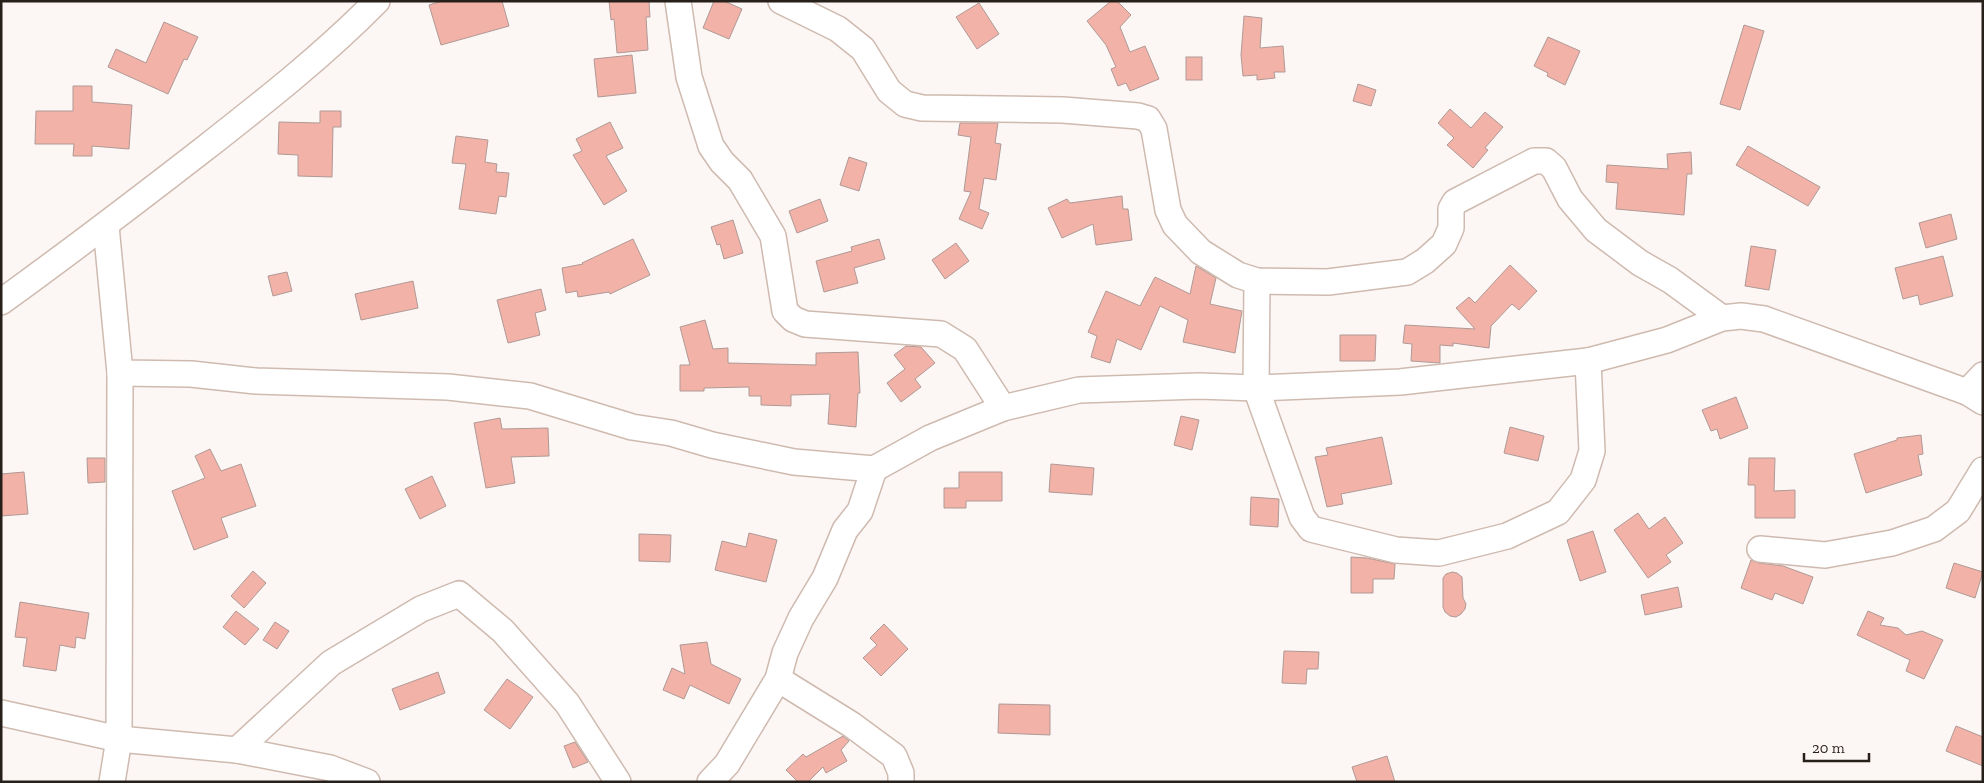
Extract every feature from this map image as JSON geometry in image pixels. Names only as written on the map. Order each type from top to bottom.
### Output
[{"type":"street","points":[[1,302],[106,226],[261,105],[350,29],[377,1]]},
{"type":"street","points":[[678,1],[689,77],[710,146],[722,162],[740,180],[773,236],[785,311],[794,319],[804,324],[942,334],[965,349],[1003,408]]},
{"type":"street","points":[[781,1],[838,29],[863,49],[889,91],[905,104],[922,108],[1063,110],[1138,116],[1148,119],[1154,129],[1168,210],[1175,225],[1201,252],[1238,275],[1257,281],[1328,282],[1407,272],[1425,261],[1444,244],[1451,228],[1451,209],[1455,202],[1534,161],[1546,161],[1554,168],[1570,199],[1596,230],[1722,318]]},
{"type":"street","points":[[106,226],[120,373],[120,739],[112,782]]},
{"type":"street","points":[[1257,281],[1256,388],[1302,518],[1311,529],[1396,550],[1439,553],[1508,536],[1558,512],[1583,480],[1592,452],[1588,361]]},
{"type":"street","points":[[120,373],[191,374],[256,381],[448,387],[530,396],[632,426],[672,433],[712,445],[794,462],[874,469],[930,438],[1003,408],[1079,390],[1199,386],[1256,388],[1400,382],[1588,361],[1667,340],[1722,318],[1741,316],[1764,319],[1978,389]]},
{"type":"street","points":[[710,782],[727,764],[778,679],[785,653],[801,618],[825,578],[845,530],[860,511],[874,469]]},
{"type":"street","points":[[1760,549],[1825,554],[1892,544],[1934,529],[1958,511],[1983,470]]},
{"type":"street","points":[[237,750],[331,663],[421,610],[459,594],[503,631],[567,703],[618,782]]},
{"type":"street","points":[[778,679],[852,725],[894,756],[901,773],[901,782]]},
{"type":"street","points":[[1,713],[120,739],[237,750],[330,768],[367,782]]},
{"type":"building","points":[[442,1],[502,1],[509,26],[441,45],[429,5]]},
{"type":"building","points":[[609,1],[649,1],[650,17],[646,17],[648,50],[617,53],[614,19],[611,20]]},
{"type":"building","points":[[714,1],[724,1],[742,9],[729,39],[703,28]]},
{"type":"building","points":[[1111,1],[1117,1],[1131,15],[1120,27],[1130,52],[1145,46],[1159,79],[1130,91],[1126,83],[1118,86],[1111,69],[1116,67],[1106,45],[1087,21]]},
{"type":"building","points":[[979,3],[999,34],[977,49],[956,17]]},
{"type":"building","points":[[1244,16],[1262,18],[1260,48],[1283,46],[1285,72],[1274,72],[1275,78],[1257,80],[1257,75],[1243,76],[1241,55]]},
{"type":"building","points":[[164,22],[198,37],[187,60],[184,59],[168,94],[108,67],[116,49],[146,63]]},
{"type":"building","points":[[1744,25],[1764,31],[1740,110],[1720,104]]},
{"type":"building","points":[[1548,37],[1580,51],[1565,85],[1547,76],[1548,73],[1534,66]]},
{"type":"building","points":[[632,55],[636,93],[598,97],[594,59]]},
{"type":"building","points":[[1186,57],[1202,57],[1202,80],[1186,80]]},
{"type":"building","points":[[1358,84],[1376,90],[1371,106],[1353,101]]},
{"type":"building","points":[[73,86],[92,86],[92,102],[132,105],[129,149],[92,146],[92,156],[73,156],[74,144],[35,144],[36,111],[73,111]]},
{"type":"building","points":[[1450,109],[1471,128],[1485,112],[1503,127],[1485,148],[1488,150],[1473,168],[1447,145],[1454,138],[1438,123]]},
{"type":"building","points":[[320,111],[341,111],[341,127],[333,127],[332,177],[298,176],[298,155],[278,154],[279,122],[320,123]]},
{"type":"building","points":[[610,122],[623,148],[606,156],[627,191],[604,205],[573,155],[582,151],[576,139]]},
{"type":"building","points":[[960,123],[998,123],[995,143],[1001,144],[996,180],[984,178],[979,209],[989,213],[982,229],[959,219],[971,192],[964,191],[971,137],[958,135]]},
{"type":"building","points":[[456,136],[488,140],[485,162],[497,164],[496,172],[509,173],[506,197],[499,196],[496,214],[459,209],[466,164],[452,163]]},
{"type":"building","points":[[1748,146],[1820,187],[1808,206],[1736,165]]},
{"type":"building","points":[[1691,152],[1692,174],[1687,174],[1684,215],[1616,209],[1618,183],[1606,182],[1607,165],[1668,169],[1667,154]]},
{"type":"building","points":[[849,157],[867,163],[859,191],[840,185]]},
{"type":"building","points":[[1122,196],[1123,209],[1128,209],[1132,240],[1096,245],[1093,224],[1062,238],[1048,208],[1067,199],[1070,203]]},
{"type":"building","points":[[820,199],[828,221],[797,233],[789,211]]},
{"type":"building","points":[[1951,214],[1957,239],[1926,248],[1919,223]]},
{"type":"building","points":[[733,220],[743,253],[724,259],[720,244],[717,245],[711,227]]},
{"type":"building","points":[[633,239],[650,275],[610,294],[609,292],[578,297],[577,291],[566,293],[562,268],[583,264]]},
{"type":"building","points":[[879,239],[885,259],[854,268],[858,283],[824,292],[816,261],[852,251],[851,247]]},
{"type":"building","points":[[956,243],[969,261],[945,279],[932,260]]},
{"type":"building","points":[[1751,246],[1776,250],[1769,290],[1745,286]]},
{"type":"building","points":[[1943,256],[1953,296],[1920,305],[1918,295],[1903,299],[1895,268]]},
{"type":"building","points":[[1510,265],[1537,291],[1519,310],[1512,304],[1491,326],[1489,348],[1453,343],[1453,346],[1440,345],[1440,363],[1411,361],[1412,344],[1403,343],[1405,325],[1475,329],[1456,308],[1469,297],[1475,303]]},
{"type":"building","points":[[1196,266],[1216,278],[1210,304],[1242,311],[1235,353],[1183,342],[1188,320],[1160,306],[1141,350],[1117,339],[1110,363],[1091,357],[1097,336],[1088,332],[1106,291],[1140,306],[1155,277],[1190,294]]},
{"type":"building","points":[[287,272],[292,291],[273,296],[268,276]]},
{"type":"building","points":[[413,281],[418,308],[361,320],[355,294]]},
{"type":"building","points":[[541,289],[546,310],[535,313],[540,335],[508,343],[497,300]]},
{"type":"building","points":[[705,320],[713,349],[728,348],[728,363],[816,365],[816,353],[858,352],[860,393],[858,393],[856,427],[828,424],[830,394],[791,395],[791,406],[761,405],[761,396],[749,396],[749,387],[704,388],[704,391],[680,391],[680,365],[690,365],[680,327]]},
{"type":"building","points":[[1340,335],[1376,335],[1375,361],[1340,361]]},
{"type":"building","points":[[906,346],[921,347],[935,363],[915,379],[921,387],[901,402],[887,383],[905,369],[894,355]]},
{"type":"building","points":[[1736,397],[1748,428],[1720,439],[1717,429],[1711,431],[1702,410]]},
{"type":"building","points":[[1181,416],[1199,420],[1192,450],[1174,445]]},
{"type":"building","points":[[500,418],[502,429],[548,428],[549,456],[511,457],[515,483],[486,488],[474,423]]},
{"type":"building","points":[[1510,427],[1544,436],[1538,461],[1504,453]]},
{"type":"building","points":[[1921,435],[1923,454],[1918,455],[1922,475],[1866,493],[1854,454],[1897,440],[1897,438]]},
{"type":"building","points":[[1382,437],[1392,484],[1341,494],[1343,504],[1327,507],[1315,457],[1328,455],[1326,448]]},
{"type":"building","points":[[210,449],[221,471],[241,464],[256,506],[221,518],[228,537],[194,550],[172,491],[205,478],[195,456]]},
{"type":"building","points":[[87,458],[105,458],[105,482],[88,483]]},
{"type":"building","points":[[1749,458],[1775,458],[1774,491],[1795,490],[1795,518],[1755,518],[1755,485],[1748,485]]},
{"type":"building","points":[[1051,464],[1094,468],[1092,495],[1049,492]]},
{"type":"building","points":[[24,472],[28,514],[1,516],[1,474]]},
{"type":"building","points":[[959,472],[1002,472],[1002,501],[966,501],[966,508],[944,508],[944,488],[959,488]]},
{"type":"building","points":[[432,476],[446,506],[420,519],[405,489]]},
{"type":"building","points":[[1251,497],[1279,499],[1278,527],[1250,525]]},
{"type":"building","points":[[1638,513],[1649,529],[1665,517],[1683,543],[1666,555],[1671,562],[1648,578],[1614,530]]},
{"type":"building","points":[[1593,531],[1606,572],[1580,581],[1567,540]]},
{"type":"building","points":[[749,533],[777,540],[766,582],[715,570],[722,541],[746,547]]},
{"type":"building","points":[[639,534],[671,535],[670,562],[639,561]]},
{"type":"building","points":[[1351,557],[1367,558],[1395,564],[1394,579],[1373,579],[1373,593],[1351,593]]},
{"type":"building","points":[[1751,560],[1783,566],[1813,577],[1803,604],[1775,593],[1772,600],[1741,588]]},
{"type":"building","points":[[1954,563],[1983,572],[1975,598],[1946,588]]},
{"type":"building","points":[[253,571],[266,583],[244,608],[231,596]]},
{"type":"building","points":[[1452,572],[1462,577],[1463,598],[1466,604],[1465,609],[1456,617],[1450,616],[1443,607],[1443,578],[1446,574]]},
{"type":"building","points":[[1678,587],[1682,607],[1645,615],[1641,595]]},
{"type":"building","points":[[20,602],[89,613],[85,639],[76,637],[75,648],[60,645],[56,671],[23,666],[27,638],[15,637]]},
{"type":"building","points":[[236,611],[259,629],[245,645],[223,627]]},
{"type":"building","points":[[1868,611],[1884,618],[1880,625],[1898,628],[1906,635],[1922,631],[1943,640],[1924,679],[1906,671],[1910,660],[1857,635]]},
{"type":"building","points":[[275,622],[289,631],[277,649],[263,640]]},
{"type":"building","points":[[884,624],[908,649],[881,676],[863,658],[877,645],[870,638]]},
{"type":"building","points":[[707,642],[711,664],[741,679],[729,704],[690,685],[684,699],[663,690],[672,668],[685,674],[680,645]]},
{"type":"building","points":[[1284,651],[1319,652],[1318,669],[1307,669],[1306,684],[1282,683]]},
{"type":"building","points":[[438,672],[445,693],[400,710],[392,689]]},
{"type":"building","points":[[507,679],[533,697],[510,729],[484,710]]},
{"type":"building","points":[[999,704],[1050,705],[1050,735],[998,733]]},
{"type":"building","points":[[1956,726],[1983,737],[1983,766],[1946,751]]},
{"type":"building","points":[[843,736],[849,741],[841,750],[847,761],[826,773],[823,767],[808,782],[798,782],[786,770],[803,754],[806,757]]},
{"type":"building","points":[[575,742],[588,762],[573,768],[564,746]]},
{"type":"building","points":[[1387,756],[1395,782],[1357,782],[1352,767]]}]
